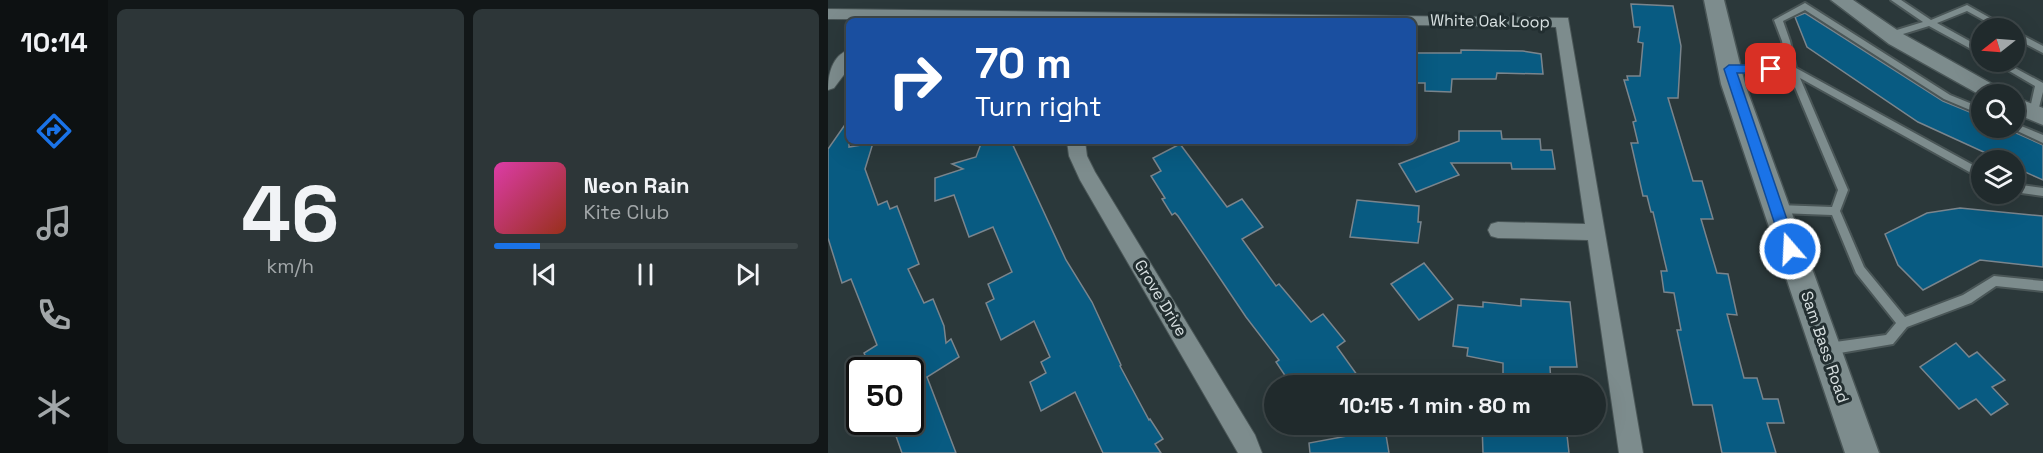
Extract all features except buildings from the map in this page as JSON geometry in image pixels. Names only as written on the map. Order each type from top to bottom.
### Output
[{"type":"main road","name":"Sam Bass Road","points":[[1714,0],[1729,69],[1862,453]]},
{"type":"street","points":[[1840,0],[1890,35],[1976,84]]},
{"type":"street","name":"White Oak Loop","points":[[828,14],[878,18]]},
{"type":"street","name":"White Oak Loop","points":[[1416,21],[1563,22],[1594,232],[1631,453]]},
{"type":"street","points":[[828,84],[846,60]]},
{"type":"street","name":"Grove Drive","points":[[1076,144],[1078,156],[1087,175],[1243,437],[1250,453]]},
{"type":"street","points":[[1498,230],[1594,232]]},
{"type":"lane","points":[[1894,0],[1971,46]]},
{"type":"lane","points":[[1903,323],[1860,270],[1835,212],[1843,190],[1792,70],[1786,41],[1778,20],[1805,6],[1947,97],[1971,107]]},
{"type":"lane","points":[[1890,35],[1930,23],[1967,8],[1986,18]]},
{"type":"lane","points":[[2025,40],[2043,50]]},
{"type":"lane","points":[[1729,69],[1792,70],[1971,169]]},
{"type":"lane","points":[[2017,72],[2042,85],[2038,115]]},
{"type":"lane","points":[[2025,131],[2043,139]]},
{"type":"lane","points":[[2025,190],[2043,192]]},
{"type":"lane","points":[[1776,209],[1835,212]]},
{"type":"lane","points":[[1825,350],[1889,340],[1903,323],[1967,299],[1994,281],[2043,286]]},
{"type":"route","points":[[1771,69],[1729,69],[1790,249]]}]
